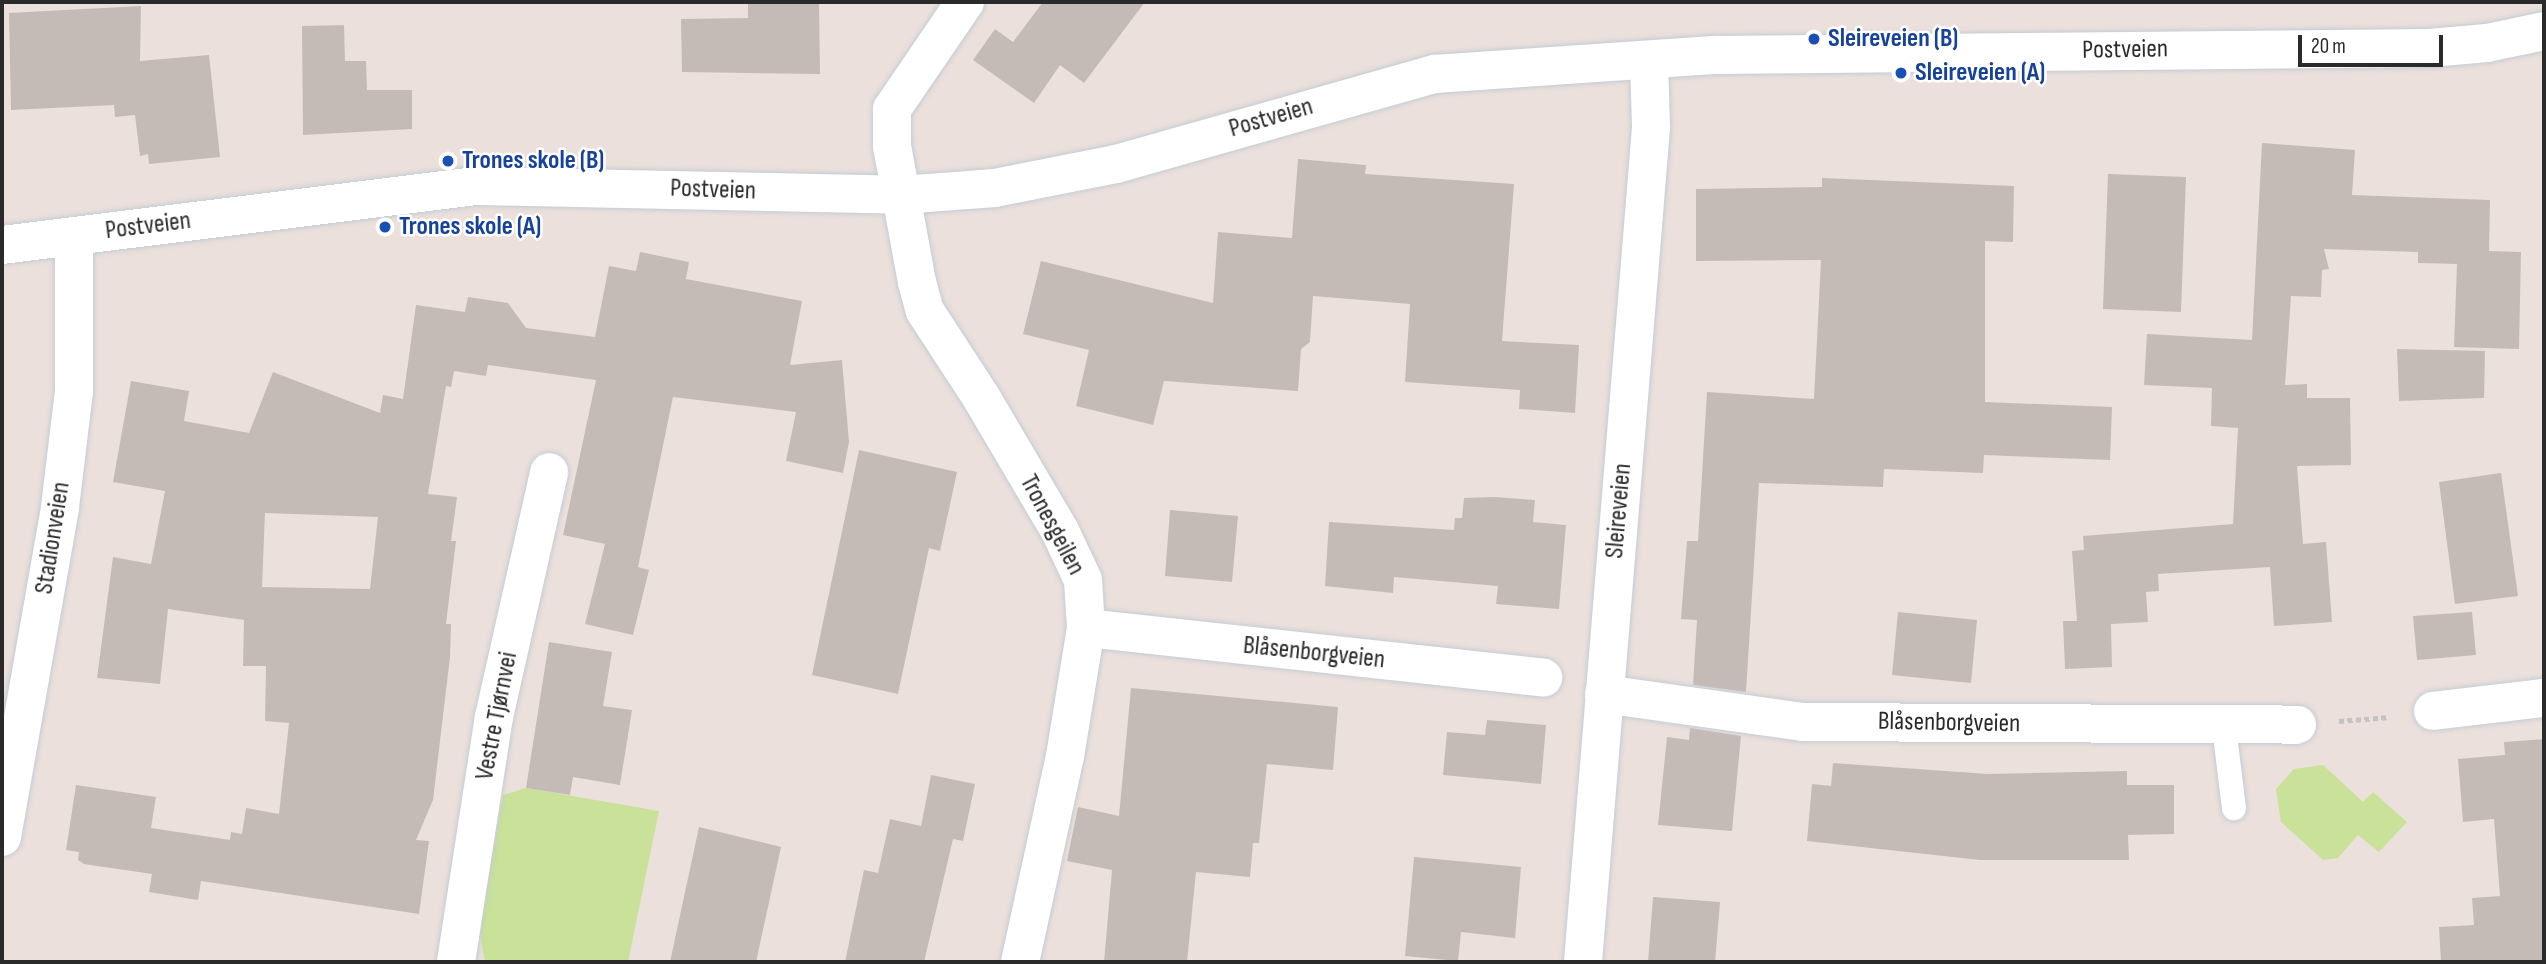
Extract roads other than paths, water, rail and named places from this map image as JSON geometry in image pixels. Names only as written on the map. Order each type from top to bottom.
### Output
[{"type":"street","name":"Tronesgeilen","points":[[965,2],[892,109],[892,145],[901,195],[925,311],[1060,531],[1083,580],[1086,628],[1065,756],[1020,962]]},
{"type":"street","name":"Postveien","points":[[2,245],[479,186],[901,195],[1052,179],[1435,74],[1716,55],[2430,48],[2487,43],[2544,31]]},
{"type":"street","name":"Sleireveien","points":[[1583,962],[1651,127],[1649,60]]},
{"type":"street","name":"Stadionveien","points":[[2,837],[66,456],[74,392],[74,236]]},
{"type":"street","name":"Vestre Tjørnvei","points":[[456,962],[494,717],[549,472]]},
{"type":"street","name":"Blåsenborgveien","points":[[1086,628],[1543,678]]},
{"type":"street","name":"Blåsenborgveien","points":[[1604,695],[1802,722],[2224,727],[2297,725]]},
{"type":"street","points":[[2433,711],[2544,698]]},
{"type":"lane","points":[[2224,727],[2234,808]]},
{"type":"place","name":"Sleireveien (B)","points":[[1814,39]]},
{"type":"place","name":"Sleireveien (A)","points":[[1901,73]]},
{"type":"place","name":"Trones skole (B)","points":[[448,161]]},
{"type":"place","name":"Trones skole (A)","points":[[385,227]]}]
